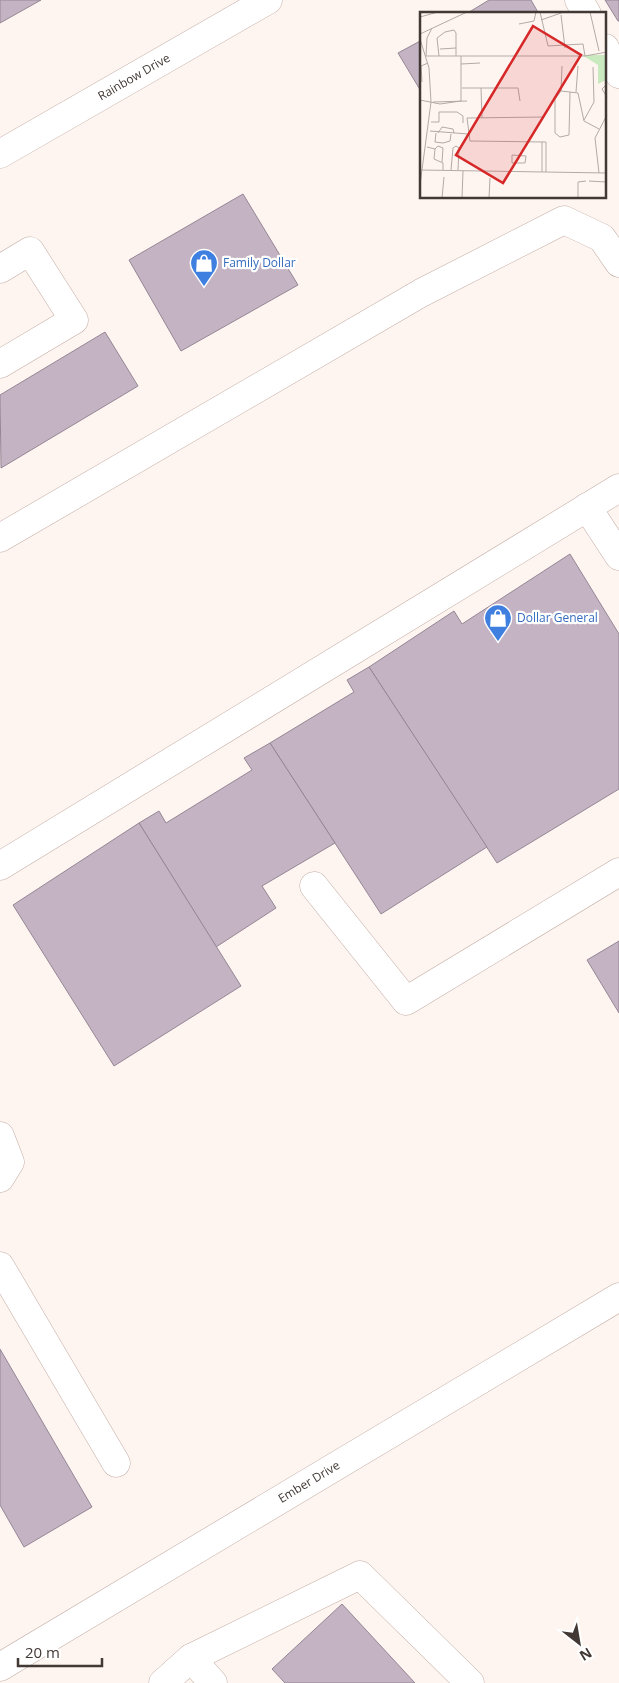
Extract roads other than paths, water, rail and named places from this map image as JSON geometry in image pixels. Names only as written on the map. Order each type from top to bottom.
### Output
[{"type":"street","name":"Rainbow Drive","points":[[0,154],[268,0]]},
{"type":"street","points":[[579,0],[586,12]]},
{"type":"street","points":[[606,50],[619,74]]},
{"type":"street","points":[[0,538],[421,292],[564,220],[602,238],[619,263]]},
{"type":"street","points":[[0,269],[30,251],[74,320],[0,364]]},
{"type":"street","points":[[0,866],[619,488]]},
{"type":"street","points":[[588,507],[619,556]]},
{"type":"street","points":[[314,886],[406,1001],[619,872]]},
{"type":"street","points":[[0,1136],[10,1162],[0,1178]]},
{"type":"street","points":[[0,1266],[116,1464]]},
{"type":"street","name":"Ember Drive","points":[[0,1667],[619,1297]]},
{"type":"street","points":[[163,1683],[191,1658],[360,1575],[470,1683]]},
{"type":"street","points":[[191,1658],[213,1683]]},
{"type":"place","name":"Family Dollar","points":[[204,287]]},
{"type":"place","name":"Dollar General","points":[[498,642]]}]
